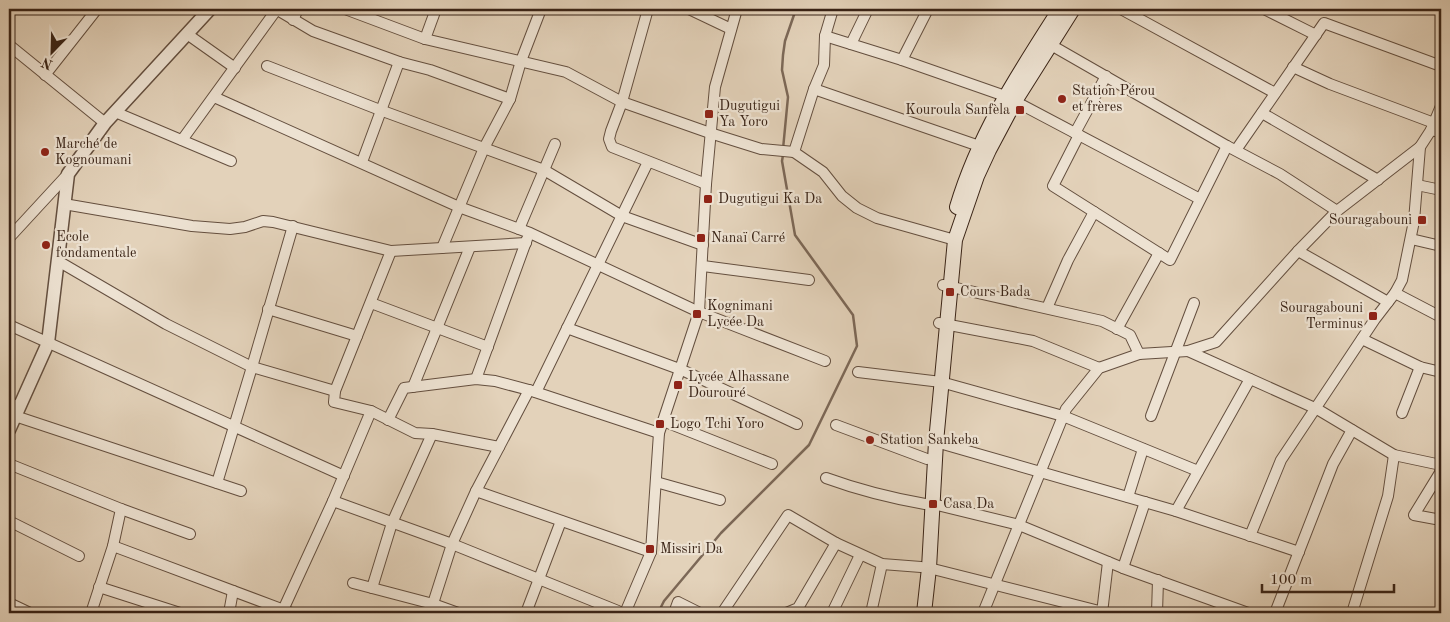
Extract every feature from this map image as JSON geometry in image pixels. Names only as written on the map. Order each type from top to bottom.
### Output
[{"type":"main road","points":[[924,613],[925,568],[929,504],[936,442],[938,382],[952,240],[977,176],[984,148],[1060,9]]},
{"type":"main road","points":[[1010,98],[1051,44],[1073,9]]},
{"type":"main road","points":[[929,504],[927,459],[938,382]]},
{"type":"main road","points":[[916,613],[925,568]]},
{"type":"street","points":[[45,75],[97,9]]},
{"type":"street","points":[[9,238],[68,174],[105,123],[210,9]]},
{"type":"street","points":[[182,140],[277,9],[313,31],[510,99]]},
{"type":"street","points":[[293,20],[298,9]]},
{"type":"street","points":[[345,9],[425,39],[566,72],[622,102],[710,133],[761,149],[794,152],[823,172],[842,196],[857,208],[877,218],[952,240]]},
{"type":"street","points":[[425,39],[436,9]]},
{"type":"street","points":[[442,248],[484,148],[510,99],[521,61],[541,9]]},
{"type":"street","points":[[648,9],[622,102],[611,130],[610,144],[612,147],[706,184]]},
{"type":"street","points":[[689,9],[731,29]]},
{"type":"street","points":[[626,613],[651,552],[659,433],[682,370],[700,312],[706,184],[714,87],[736,9]]},
{"type":"street","points":[[794,152],[814,89],[824,65],[825,36],[833,9]]},
{"type":"street","points":[[851,44],[868,9]]},
{"type":"street","points":[[902,60],[928,9]]},
{"type":"street","points":[[1120,9],[1275,93]]},
{"type":"street","points":[[1264,9],[1316,35]]},
{"type":"street","points":[[1106,76],[1053,186],[1170,260],[1200,199],[1231,148],[1262,113],[1324,23],[1441,66]]},
{"type":"street","points":[[186,34],[234,68]]},
{"type":"street","points":[[825,36],[902,60],[1010,98],[1200,199]]},
{"type":"street","points":[[1051,44],[1231,148],[1280,174],[1336,211]]},
{"type":"street","points":[[9,45],[105,123]]},
{"type":"street","points":[[362,162],[399,62]]},
{"type":"street","points":[[267,66],[544,170],[622,216],[703,245]]},
{"type":"street","points":[[1293,68],[1436,128]]},
{"type":"street","points":[[814,89],[984,148]]},
{"type":"street","points":[[214,97],[459,207],[530,232],[700,312],[824,361]]},
{"type":"street","points":[[983,613],[1066,408],[1099,368],[1139,354],[1188,351],[1216,342],[1336,211],[1420,146],[1436,128],[1441,106]]},
{"type":"street","points":[[115,112],[231,162]]},
{"type":"street","points":[[1262,113],[1378,180]]},
{"type":"street","points":[[519,229],[555,144]]},
{"type":"street","points":[[1250,536],[1281,460],[1374,318],[1395,293],[1402,280],[1411,238],[1420,146]]},
{"type":"street","points":[[431,609],[452,544],[476,491],[567,328],[648,162]]},
{"type":"street","points":[[9,430],[14,409],[48,343],[68,174]]},
{"type":"street","points":[[1417,185],[1441,190]]},
{"type":"street","points":[[64,204],[192,226],[230,229],[263,221],[293,226],[391,251],[526,243]]},
{"type":"street","points":[[1047,308],[1068,260],[1094,212]]},
{"type":"street","points":[[216,483],[293,226]]},
{"type":"street","points":[[476,380],[530,232]]},
{"type":"street","points":[[1411,238],[1441,246]]},
{"type":"street","points":[[413,387],[470,246]]},
{"type":"street","points":[[391,251],[335,391],[334,402],[370,411],[416,433],[432,434],[499,447]]},
{"type":"street","points":[[1298,251],[1388,302]]},
{"type":"street","points":[[1117,329],[1160,253]]},
{"type":"street","points":[[58,261],[166,324],[252,367],[335,391]]},
{"type":"street","points":[[703,266],[810,280]]},
{"type":"street","points":[[946,286],[1102,321],[1130,335],[1139,354]]},
{"type":"street","points":[[1395,293],[1441,317]]},
{"type":"street","points":[[370,302],[488,347]]},
{"type":"street","points":[[1151,416],[1194,303]]},
{"type":"street","points":[[268,309],[357,336]]},
{"type":"street","points":[[943,323],[1033,341],[1099,368]]},
{"type":"street","points":[[9,325],[344,476]]},
{"type":"street","points":[[567,328],[682,370],[797,424]]},
{"type":"street","points":[[1362,339],[1420,367],[1441,372]]},
{"type":"street","points":[[1188,351],[1316,409],[1394,454],[1441,465]]},
{"type":"street","points":[[1402,413],[1420,367]]},
{"type":"street","points":[[858,372],[938,382],[1063,416],[1198,471]]},
{"type":"street","points":[[1176,511],[1250,379]]},
{"type":"street","points":[[388,420],[404,388],[476,380],[495,381],[532,391],[659,433]]},
{"type":"street","points":[[14,409],[241,491]]},
{"type":"street","points":[[112,546],[288,612],[370,411]]},
{"type":"street","points":[[663,421],[772,464]]},
{"type":"street","points":[[836,425],[927,459]]},
{"type":"street","points":[[1275,613],[1333,464],[1352,430]]},
{"type":"street","points":[[372,588],[392,523],[432,434]]},
{"type":"street","points":[[936,442],[1176,511],[1299,552]]},
{"type":"street","points":[[1128,497],[1144,449]]},
{"type":"street","points":[[1352,613],[1388,496],[1394,454]]},
{"type":"street","points":[[9,464],[121,509],[190,534]]},
{"type":"street","points":[[1441,471],[1438,483],[1414,514],[1441,520]]},
{"type":"street","points":[[826,478],[896,499],[929,504],[1019,525],[1123,568],[1248,613]]},
{"type":"street","points":[[656,482],[720,500]]},
{"type":"street","points":[[476,491],[651,552]]},
{"type":"street","points":[[333,502],[452,544],[619,613]]},
{"type":"street","points":[[1123,568],[1145,502]]},
{"type":"street","points":[[90,613],[100,587],[121,509]]},
{"type":"street","points":[[722,613],[788,515],[836,543],[882,564],[925,568],[1103,612],[1108,562]]},
{"type":"street","points":[[9,521],[79,556]]},
{"type":"street","points":[[526,613],[561,521]]},
{"type":"street","points":[[786,613],[798,608],[836,543]]},
{"type":"street","points":[[832,613],[860,555]]},
{"type":"street","points":[[871,613],[882,564]]},
{"type":"street","points":[[1157,613],[1158,580]]},
{"type":"street","points":[[353,582],[431,609],[458,613]]},
{"type":"street","points":[[100,587],[180,613]]},
{"type":"street","points":[[229,613],[233,591]]},
{"type":"street","points":[[674,613],[678,602],[700,613]]},
{"type":"street","points":[[9,603],[30,613]]},
{"type":"waterway","points":[[783,149],[788,97],[782,70],[783,55],[785,41],[796,9]]},
{"type":"waterway","points":[[658,613],[664,601],[721,533],[809,445],[857,346],[853,315],[795,235],[782,161],[783,155]]},
{"type":"place","name":"Station Pérou et frères","points":[[1062,99]]},
{"type":"place","name":"Kouroula Sanfèla","points":[[1020,110]]},
{"type":"place","name":"Dugutigui Ya Yoro","points":[[709,114]]},
{"type":"place","name":"Marché de Kognoumani","points":[[45,152]]},
{"type":"place","name":"Dugutigui Ka Da","points":[[708,199]]},
{"type":"place","name":"Souragabouni","points":[[1422,220]]},
{"type":"place","name":"Nanaï Carré","points":[[701,238]]},
{"type":"place","name":"Ecole fondamentale","points":[[46,245]]},
{"type":"place","name":"Cours Bada","points":[[950,292]]},
{"type":"place","name":"Kognimani Lycée Da","points":[[697,314]]},
{"type":"place","name":"Souragabouni Terminus","points":[[1373,316]]},
{"type":"place","name":"Lycée Alhassane Dourouré","points":[[678,385]]},
{"type":"place","name":"Logo Tchi Yoro","points":[[660,424]]},
{"type":"place","name":"Station Sankeba","points":[[870,440]]},
{"type":"place","name":"Casa Da","points":[[933,504]]},
{"type":"place","name":"Missiri Da","points":[[650,549]]}]
